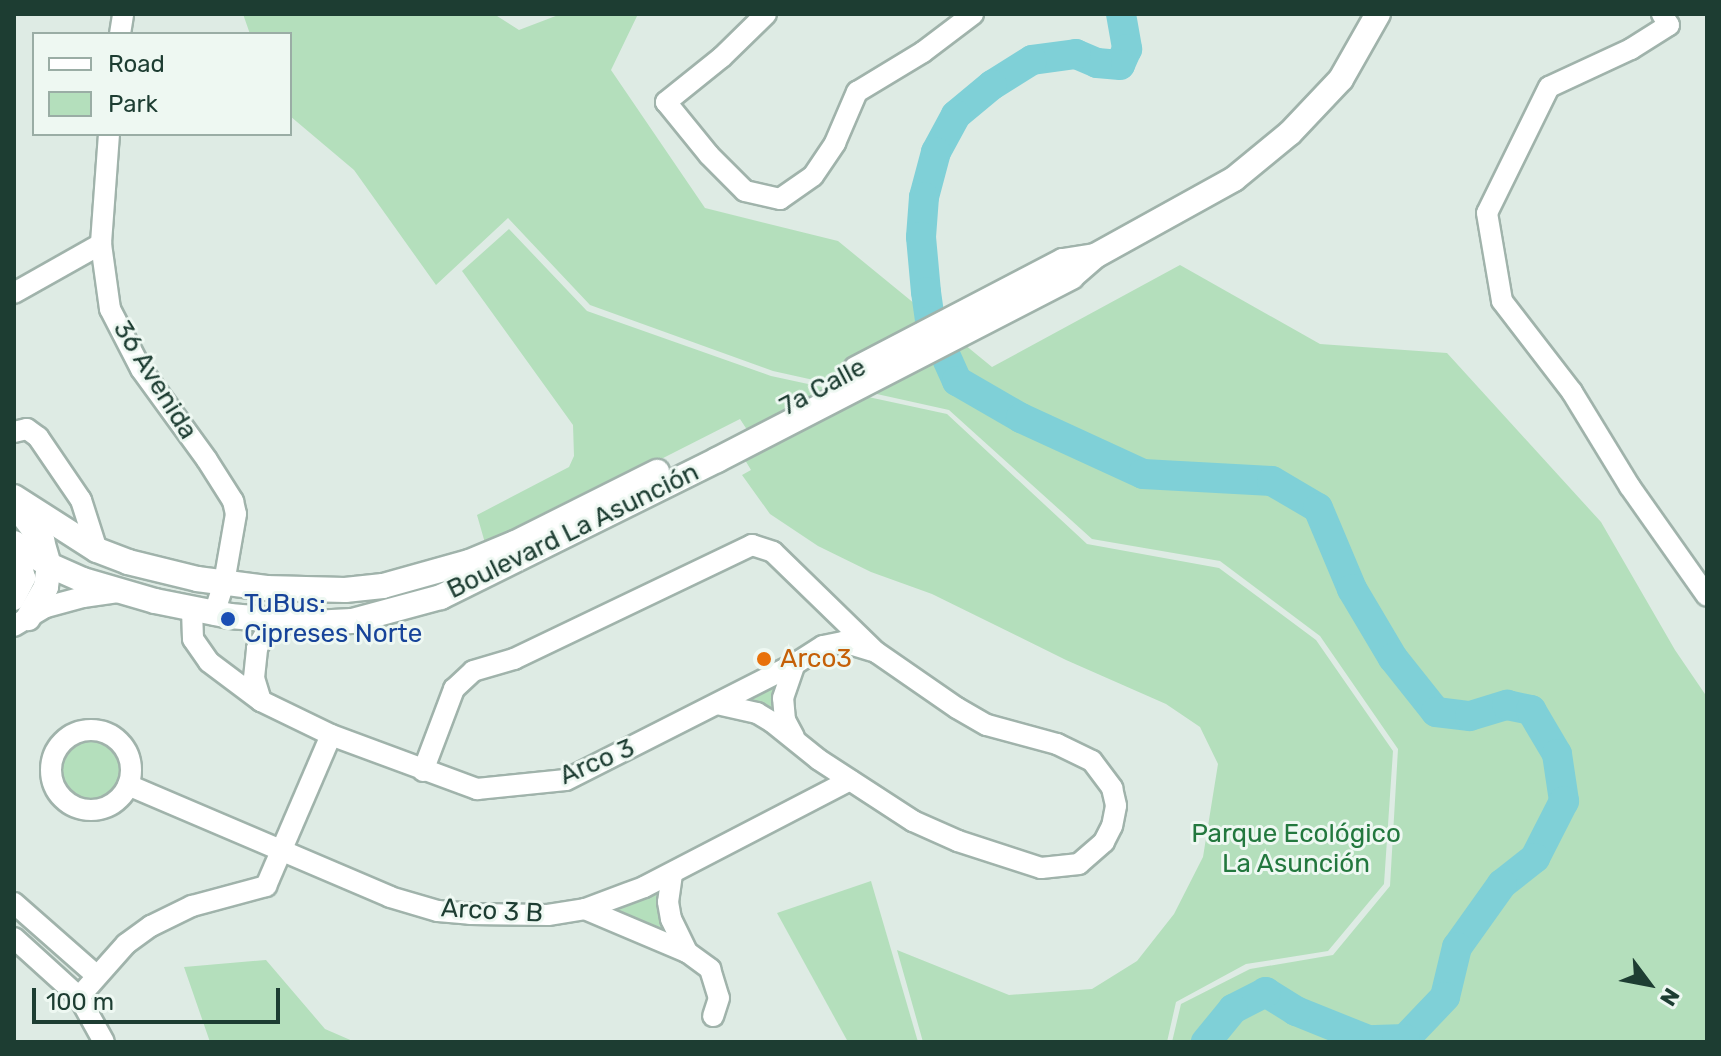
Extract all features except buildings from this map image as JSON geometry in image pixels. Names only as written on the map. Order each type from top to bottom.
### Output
[{"type":"main road","name":"7a Calle","points":[[552,524],[714,453],[1095,256],[1234,179],[1290,133],[1341,79],[1378,14]]},
{"type":"main road","name":"Boulevard La Asunción","points":[[16,544],[49,565],[120,592],[203,612],[284,621],[352,621],[397,611],[468,586],[714,453]]},
{"type":"main road","name":"Boulevard La Asunción","points":[[14,497],[97,550],[164,572],[224,583],[300,591],[383,586],[469,562],[552,524]]},
{"type":"main road","points":[[14,505],[42,541],[49,565],[46,587],[19,614]]},
{"type":"main road","points":[[352,621],[383,586]]},
{"type":"street","points":[[766,14],[722,57],[666,102],[709,155],[745,191],[780,199],[813,176],[835,143],[857,92],[923,52],[973,14]]},
{"type":"street","points":[[1662,14],[1669,25],[1631,49],[1549,87],[1487,213],[1502,301],[1572,392],[1630,487],[1707,596]]},
{"type":"street","name":"36 Avenida","points":[[109,136],[101,244],[110,309],[141,369],[207,460],[224,492],[225,516],[233,533],[224,583]]},
{"type":"street","points":[[14,293],[101,244]]},
{"type":"street","points":[[14,432],[27,429],[38,437],[81,500],[97,550]]},
{"type":"street","points":[[16,544],[25,578],[19,614],[70,600],[120,592]]},
{"type":"street","points":[[423,771],[454,689],[473,671],[514,659],[752,545],[773,552],[876,652],[987,725],[1057,744],[1092,761],[1104,773],[1116,806],[1112,826],[1093,854],[1067,868],[1041,868],[931,830],[850,780],[757,713],[717,704]]},
{"type":"street","points":[[203,612],[224,583]]},
{"type":"street","points":[[823,646],[831,628],[828,605]]},
{"type":"street","name":"Arco 3","points":[[203,612],[193,639],[209,662],[261,701],[331,735],[477,789],[566,780],[795,664],[823,646]]},
{"type":"street","points":[[261,701],[254,678],[257,648],[267,631],[284,621]]},
{"type":"street","points":[[823,646],[843,642],[876,652]]},
{"type":"street","points":[[795,664],[783,698],[785,720],[796,741]]},
{"type":"street","points":[[79,997],[126,944],[151,926],[192,906],[266,886],[331,735]]},
{"type":"street","name":"Arco 3 B","points":[[128,785],[390,897],[438,911],[548,915],[585,909],[672,874],[850,780]]},
{"type":"street","points":[[672,874],[671,919],[687,952]]},
{"type":"street","points":[[14,903],[96,975]]},
{"type":"street","points":[[585,909],[687,952],[710,969],[717,983],[719,998],[713,1016]]},
{"type":"street","points":[[14,938],[79,997],[104,1042]]},
{"type":"green space","points":[[243,14],[494,14],[519,30],[561,14],[638,14],[611,70],[705,208],[838,241],[992,367],[1180,265],[1320,344],[1447,353],[1601,522],[1675,650],[1707,697],[1707,1042],[1172,1042],[1181,1004],[1250,969],[1333,955],[1390,886],[1398,749],[1320,636],[1220,561],[1092,539],[949,410],[773,371],[590,305],[508,218],[436,285],[354,170],[292,118],[292,32],[249,32]]},
{"type":"green space","name":"Parque Ecológico La Asunción","points":[[509,229],[587,311],[771,376],[947,414],[1087,544],[1219,568],[1316,640],[1393,751],[1384,884],[1328,951],[1246,964],[1176,1002],[1167,1042],[923,1042],[897,950],[1009,995],[1092,989],[1137,961],[1174,914],[1203,857],[1218,764],[1200,727],[1166,704],[1066,660],[932,594],[871,572],[818,546],[770,514],[742,475],[751,470],[742,455],[757,445],[740,419],[535,523],[485,543],[477,515],[569,467],[574,456],[573,425],[462,271]]},
{"type":"green space","points":[[789,671],[786,727],[727,703]]},
{"type":"green space","points":[[93,738],[116,747],[125,770],[116,793],[93,802],[70,793],[61,770],[70,747]]},
{"type":"green space","points":[[871,881],[918,1042],[848,1042],[777,913]]},
{"type":"green space","points":[[663,883],[679,939],[604,908]]},
{"type":"green space","points":[[266,960],[325,1029],[355,1042],[210,1042],[184,967]]},
{"type":"waterway","points":[[1121,14],[1127,49],[1120,65],[1097,63],[1076,54],[1032,60],[992,85],[956,115],[936,152],[924,197],[921,237],[926,292],[930,321],[957,381],[1021,418],[1143,474],[1272,481],[1318,508],[1352,589],[1393,658],[1436,712],[1470,716],[1507,705],[1531,710],[1557,754],[1564,801],[1535,858],[1502,884],[1457,947],[1445,997],[1405,1039],[1368,1040],[1296,1011],[1266,992],[1233,1009],[1206,1042]]},
{"type":"place","name":"TuBus: Cipreses Norte","points":[[228,619]]},
{"type":"place","name":"Arco3","points":[[764,659]]}]
